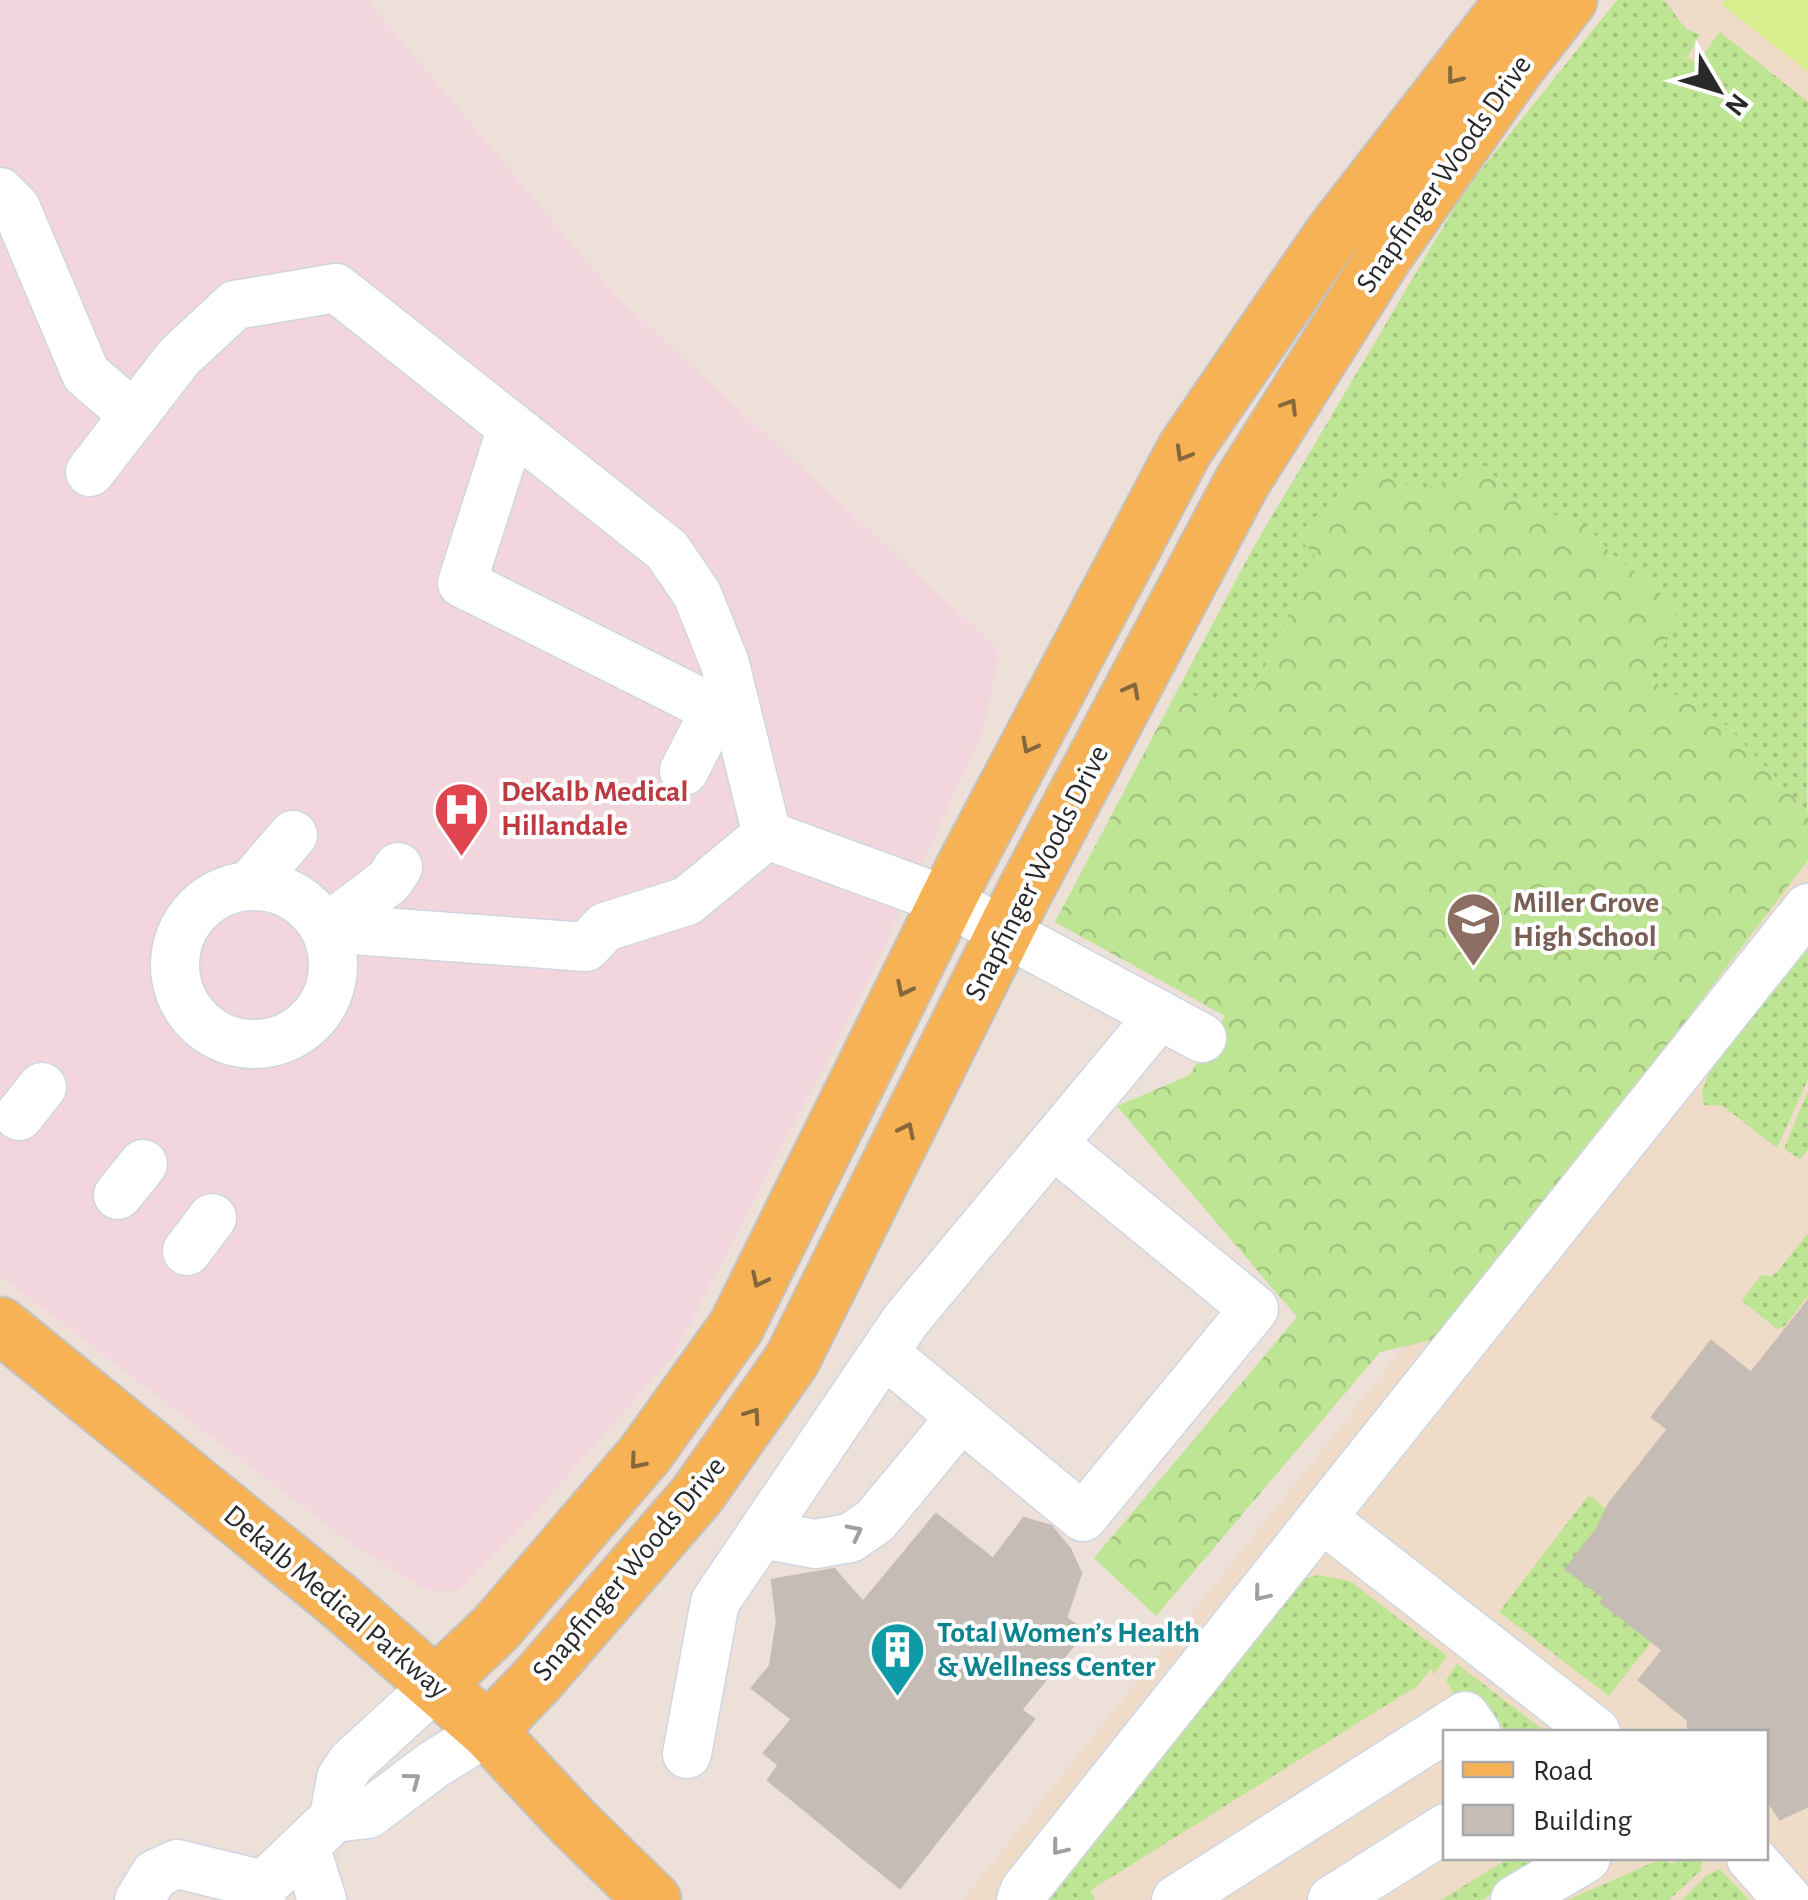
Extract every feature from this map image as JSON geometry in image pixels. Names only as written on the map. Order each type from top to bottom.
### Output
[{"type":"main road","name":"Snapfinger Woods Drive","points":[[436,1686],[496,1628],[645,1454],[736,1327],[947,901],[1185,449],[1333,233],[1514,0]]},
{"type":"main road","name":"Snapfinger Woods Drive","points":[[488,1730],[538,1679],[697,1494],[792,1360],[1006,931],[1242,482],[1385,254],[1516,68],[1569,0]]},
{"type":"main road","name":"Dekalb Medical Parkway","points":[[0,1325],[338,1600],[488,1730],[573,1822],[653,1900]]},
{"type":"street","points":[[22,209],[76,310],[86,374],[134,415]]},
{"type":"street","points":[[90,472],[179,357],[235,305],[336,288],[667,550],[697,594],[723,696],[767,836]]},
{"type":"street","points":[[512,427],[462,583],[723,696]]},
{"type":"street","points":[[684,771],[723,696]]},
{"type":"street","points":[[251,884],[295,894],[327,928],[335,973],[318,1016],[281,1042],[235,1045],[195,1022],[174,981],[179,935],[208,899],[251,884],[292,835]]},
{"type":"street","points":[[767,836],[947,901],[1202,1038]]},
{"type":"street","points":[[327,928],[463,941],[586,947],[605,927],[687,901],[767,836]]},
{"type":"street","points":[[327,928],[389,882],[398,867]]},
{"type":"street","points":[[1021,1900],[1025,1890],[1808,908]]},
{"type":"street","points":[[687,1754],[715,1602],[906,1320],[1160,1015]]},
{"type":"street","points":[[884,1353],[1083,1517],[1254,1308],[1053,1144]]},
{"type":"street","points":[[761,1534],[815,1544],[850,1538],[875,1521],[961,1417]]},
{"type":"street","points":[[1322,1518],[1594,1730]]},
{"type":"street","points":[[139,1900],[155,1874],[178,1864],[262,1893],[319,1832],[340,1778],[351,1763],[436,1686]]},
{"type":"street","points":[[1176,1900],[1465,1716],[1475,1730]]},
{"type":"street","points":[[319,1832],[368,1814],[488,1730]]},
{"type":"street","points":[[1332,1900],[1443,1830]]},
{"type":"street","points":[[319,1832],[322,1900]]},
{"type":"street","points":[[1515,1900],[1583,1860]]},
{"type":"street","points":[[1753,1860],[1788,1900]]},
{"type":"shaded area","name":"DeKalb Medical Hillandale","points":[[0,0],[367,0],[613,293],[999,650],[983,731],[866,985],[673,1356],[526,1523],[458,1591],[426,1590],[352,1544],[0,1276]]},
{"type":"shaded area","name":"Miller Grove High School","points":[[1617,0],[1808,0],[1808,1900],[963,1900],[1502,1224],[1528,1183],[1055,922],[1252,550],[1465,190]]},
{"type":"green space","points":[[1617,0],[1664,0],[1686,29],[1700,35],[1687,58],[1697,63],[1720,32],[1808,102],[1807,811],[1727,726],[1644,676],[1680,620],[1655,586],[1612,554],[1588,528],[1516,500],[1485,466],[1422,490],[1316,555],[1248,704],[1176,693],[1252,550],[1465,190]]},
{"type":"green space","points":[[1725,0],[1808,0],[1808,72],[1721,4]]},
{"type":"green space","points":[[1485,466],[1516,500],[1588,528],[1612,554],[1655,586],[1680,620],[1644,676],[1727,726],[1808,812],[1808,860],[1445,1337],[1380,1352],[1156,1616],[1094,1558],[1297,1317],[1117,1106],[1190,1075],[1225,1016],[1055,922],[1176,693],[1248,704],[1315,556],[1296,535],[1365,469],[1422,490]]},
{"type":"green space","points":[[1808,944],[1808,1079],[1777,1148],[1723,1106],[1704,1105],[1702,1092],[1710,1070]]},
{"type":"green space","points":[[1808,1091],[1808,1150],[1800,1159],[1784,1149]]},
{"type":"green space","points":[[1808,1233],[1808,1296],[1784,1327],[1777,1329],[1742,1301],[1761,1275],[1772,1276],[1778,1271]]},
{"type":"green space","points":[[1589,1495],[1610,1512],[1567,1569],[1605,1598],[1602,1603],[1652,1641],[1609,1696],[1499,1612]]},
{"type":"green space","points":[[1318,1575],[1350,1581],[1447,1656],[1434,1674],[1431,1669],[1417,1686],[1091,1890],[1095,1900],[1045,1900],[1275,1606],[1285,1605],[1289,1590],[1303,1579]]},
{"type":"green space","points":[[1457,1664],[1543,1730],[1504,1730],[1495,1718],[1457,1700],[1446,1680]]},
{"type":"green space","points":[[1506,1860],[1547,1860],[1482,1900],[1441,1900]]},
{"type":"green space","points":[[1659,1860],[1702,1861],[1701,1870],[1669,1900],[1568,1900]]},
{"type":"green space","points":[[1720,1869],[1749,1900],[1682,1900],[1707,1875]]},
{"type":"building","points":[[1808,1301],[1808,1806],[1780,1819],[1768,1801],[1768,1730],[1688,1730],[1688,1720],[1639,1680],[1663,1650],[1566,1569],[1597,1529],[1609,1504],[1668,1429],[1652,1417],[1711,1341],[1751,1373]]},
{"type":"building","name":"Total Women’s Health & Wellness Center","points":[[936,1514],[993,1559],[1024,1518],[1051,1526],[1070,1549],[1081,1573],[1066,1618],[1085,1631],[1021,1710],[1034,1719],[900,1888],[768,1780],[779,1765],[764,1753],[792,1719],[752,1688],[770,1666],[777,1622],[772,1580],[834,1569],[863,1602]]},
{"type":"place","name":"DeKalb Medical Hillandale","points":[[462,858]]},
{"type":"place","name":"Miller Grove High School","points":[[1474,969]]},
{"type":"place","name":"Total Women’s Health & Wellness Center","points":[[898,1699]]}]
